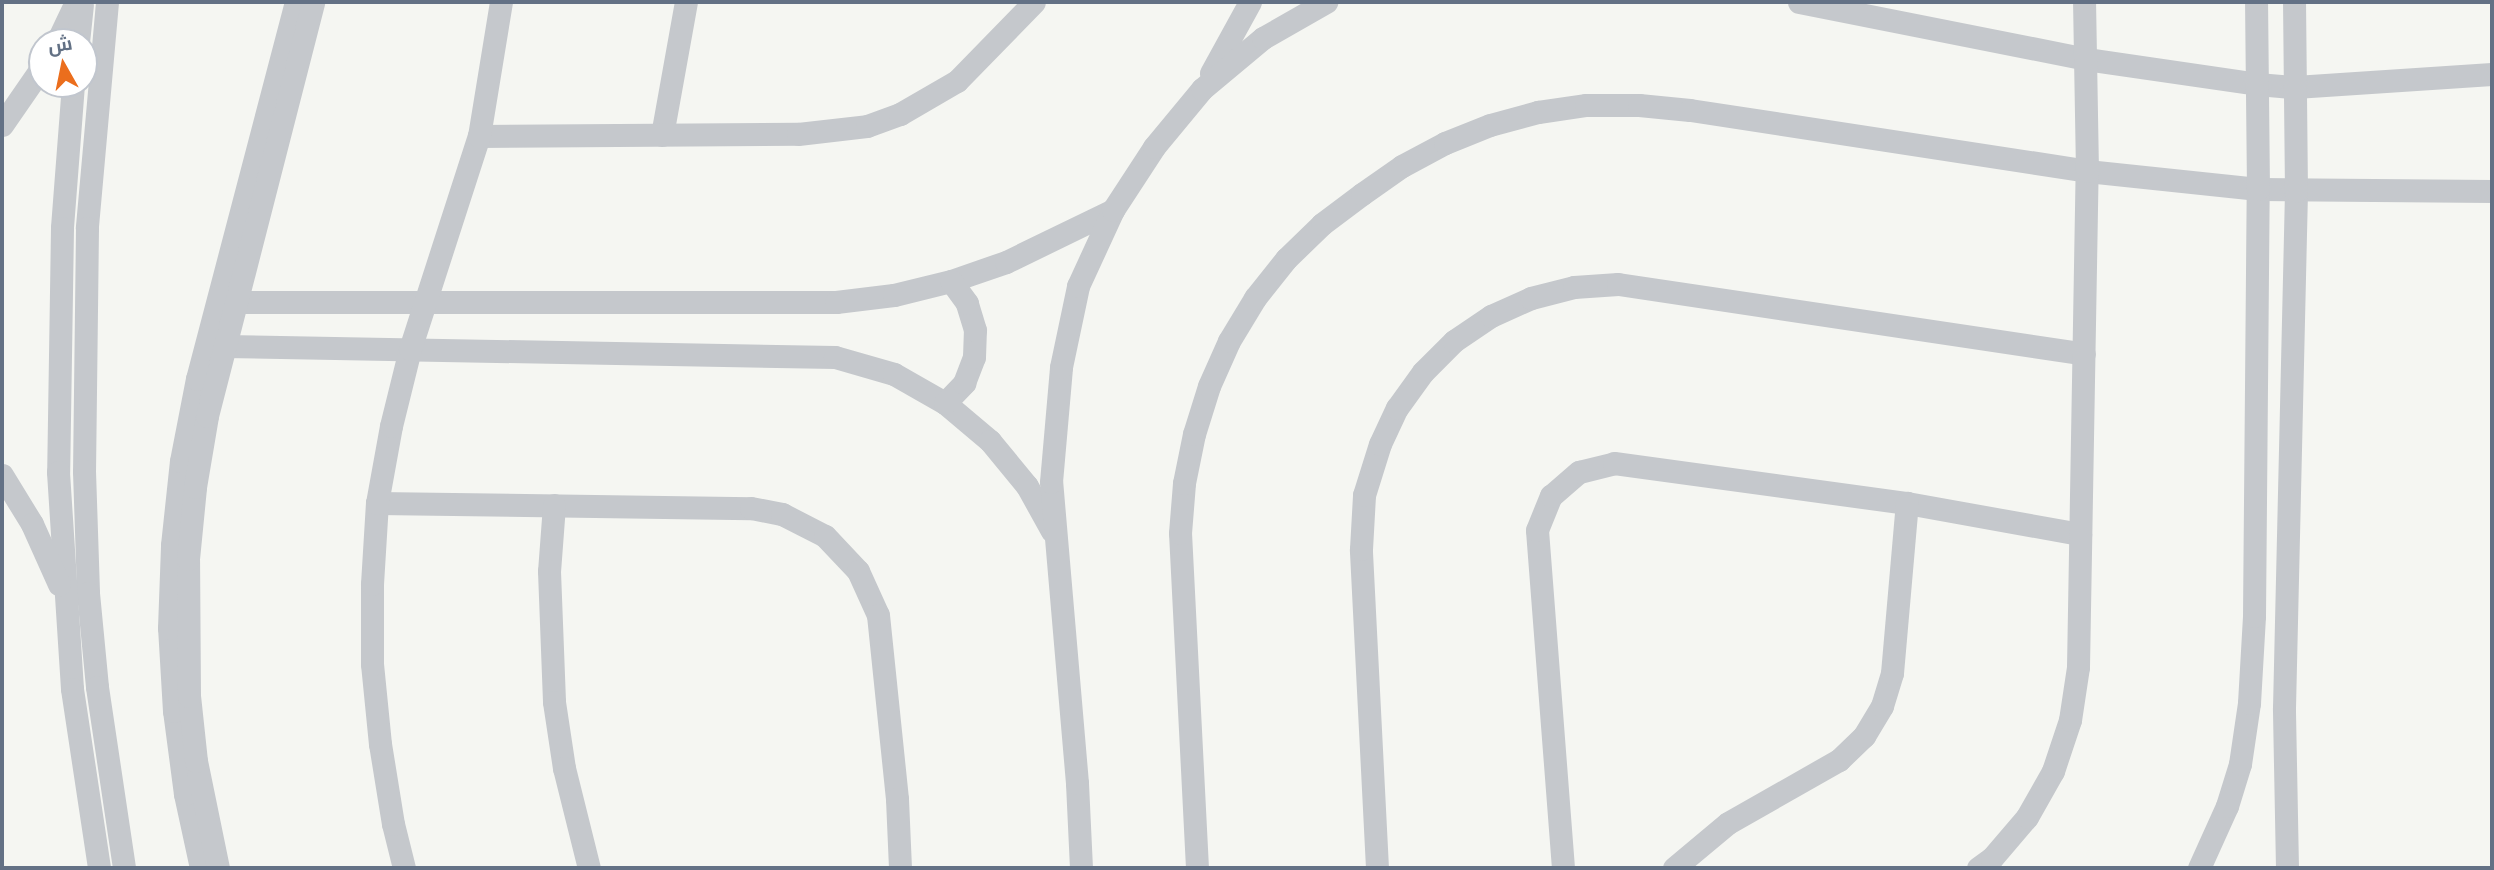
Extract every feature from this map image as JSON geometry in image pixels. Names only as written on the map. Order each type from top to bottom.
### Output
[{"type":"street","points":[[64,28],[76,2]]},
{"type":"street","points":[[79,28],[82,2]]},
{"type":"street","points":[[107,2],[87,228],[83,471],[88,593],[97,687],[124,868]]},
{"type":"street","points":[[201,868],[185,794],[174,711],[169,628],[172,545],[181,461],[197,379],[296,2]]},
{"type":"street","points":[[218,868],[196,761],[186,631],[188,559],[195,487],[207,416],[224,346],[313,2]]},
{"type":"street","points":[[404,868],[393,824],[380,744],[372,664],[372,583],[377,503],[391,426],[410,349],[480,136],[501,2]]},
{"type":"street","points":[[662,135],[686,2]]},
{"type":"street","points":[[480,136],[833,132],[867,126],[900,114],[957,81],[1034,2]]},
{"type":"street","points":[[1202,89],[1250,2]]},
{"type":"street","points":[[1081,868],[1077,783],[1051,482],[1061,367],[1078,286],[1113,210],[1154,147],[1202,89],[1263,38],[1326,2]]},
{"type":"street","points":[[1799,2],[2086,59],[2257,84],[2295,87],[2492,75]]},
{"type":"street","points":[[1978,868],[1992,858],[2027,817],[2053,771],[2070,720],[2078,667],[2087,171],[2084,2]]},
{"type":"street","points":[[2199,868],[2227,806],[2240,764],[2249,703],[2254,616],[2258,189],[2256,2]]},
{"type":"street","points":[[2287,868],[2284,708],[2296,191],[2294,2]]},
{"type":"street","points":[[2,125],[28,87]]},
{"type":"street","points":[[72,98],[62,228],[58,350],[64,594],[72,689],[99,868]]},
{"type":"street","points":[[1197,868],[1180,533],[1184,483],[1194,434],[1209,386],[1229,341],[1270,278],[1322,224],[1402,166],[1445,143],[1502,122],[1586,105],[1639,105],[1690,110],[2087,171],[2258,189],[2492,191]]},
{"type":"street","points":[[236,302],[836,302],[894,295],[951,281],[1006,262],[1113,210]]},
{"type":"street","points":[[945,403],[964,383],[974,357],[975,343],[975,330],[967,303],[951,281]]},
{"type":"street","points":[[1377,868],[1361,549],[1364,495],[1380,444],[1398,408],[1423,372],[1454,341],[1491,316],[1531,298],[1574,287],[1618,284],[2084,354]]},
{"type":"street","points":[[224,346],[835,357],[894,374],[945,403],[990,441],[1027,486],[1055,537]]},
{"type":"street","points":[[1563,868],[1536,548],[1542,512],[1563,482],[1596,465],[1614,463],[1907,503],[2080,534]]},
{"type":"street","points":[[2,475],[32,524],[64,594]]},
{"type":"street","points":[[377,503],[751,508],[782,514],[805,523],[843,552],[870,592],[883,638],[900,868]]},
{"type":"street","points":[[1674,868],[1728,823],[1839,760],[1864,736],[1882,706],[1892,673],[1907,503]]},
{"type":"street","points":[[554,505],[549,571],[554,702],[564,768],[589,868]]}]
